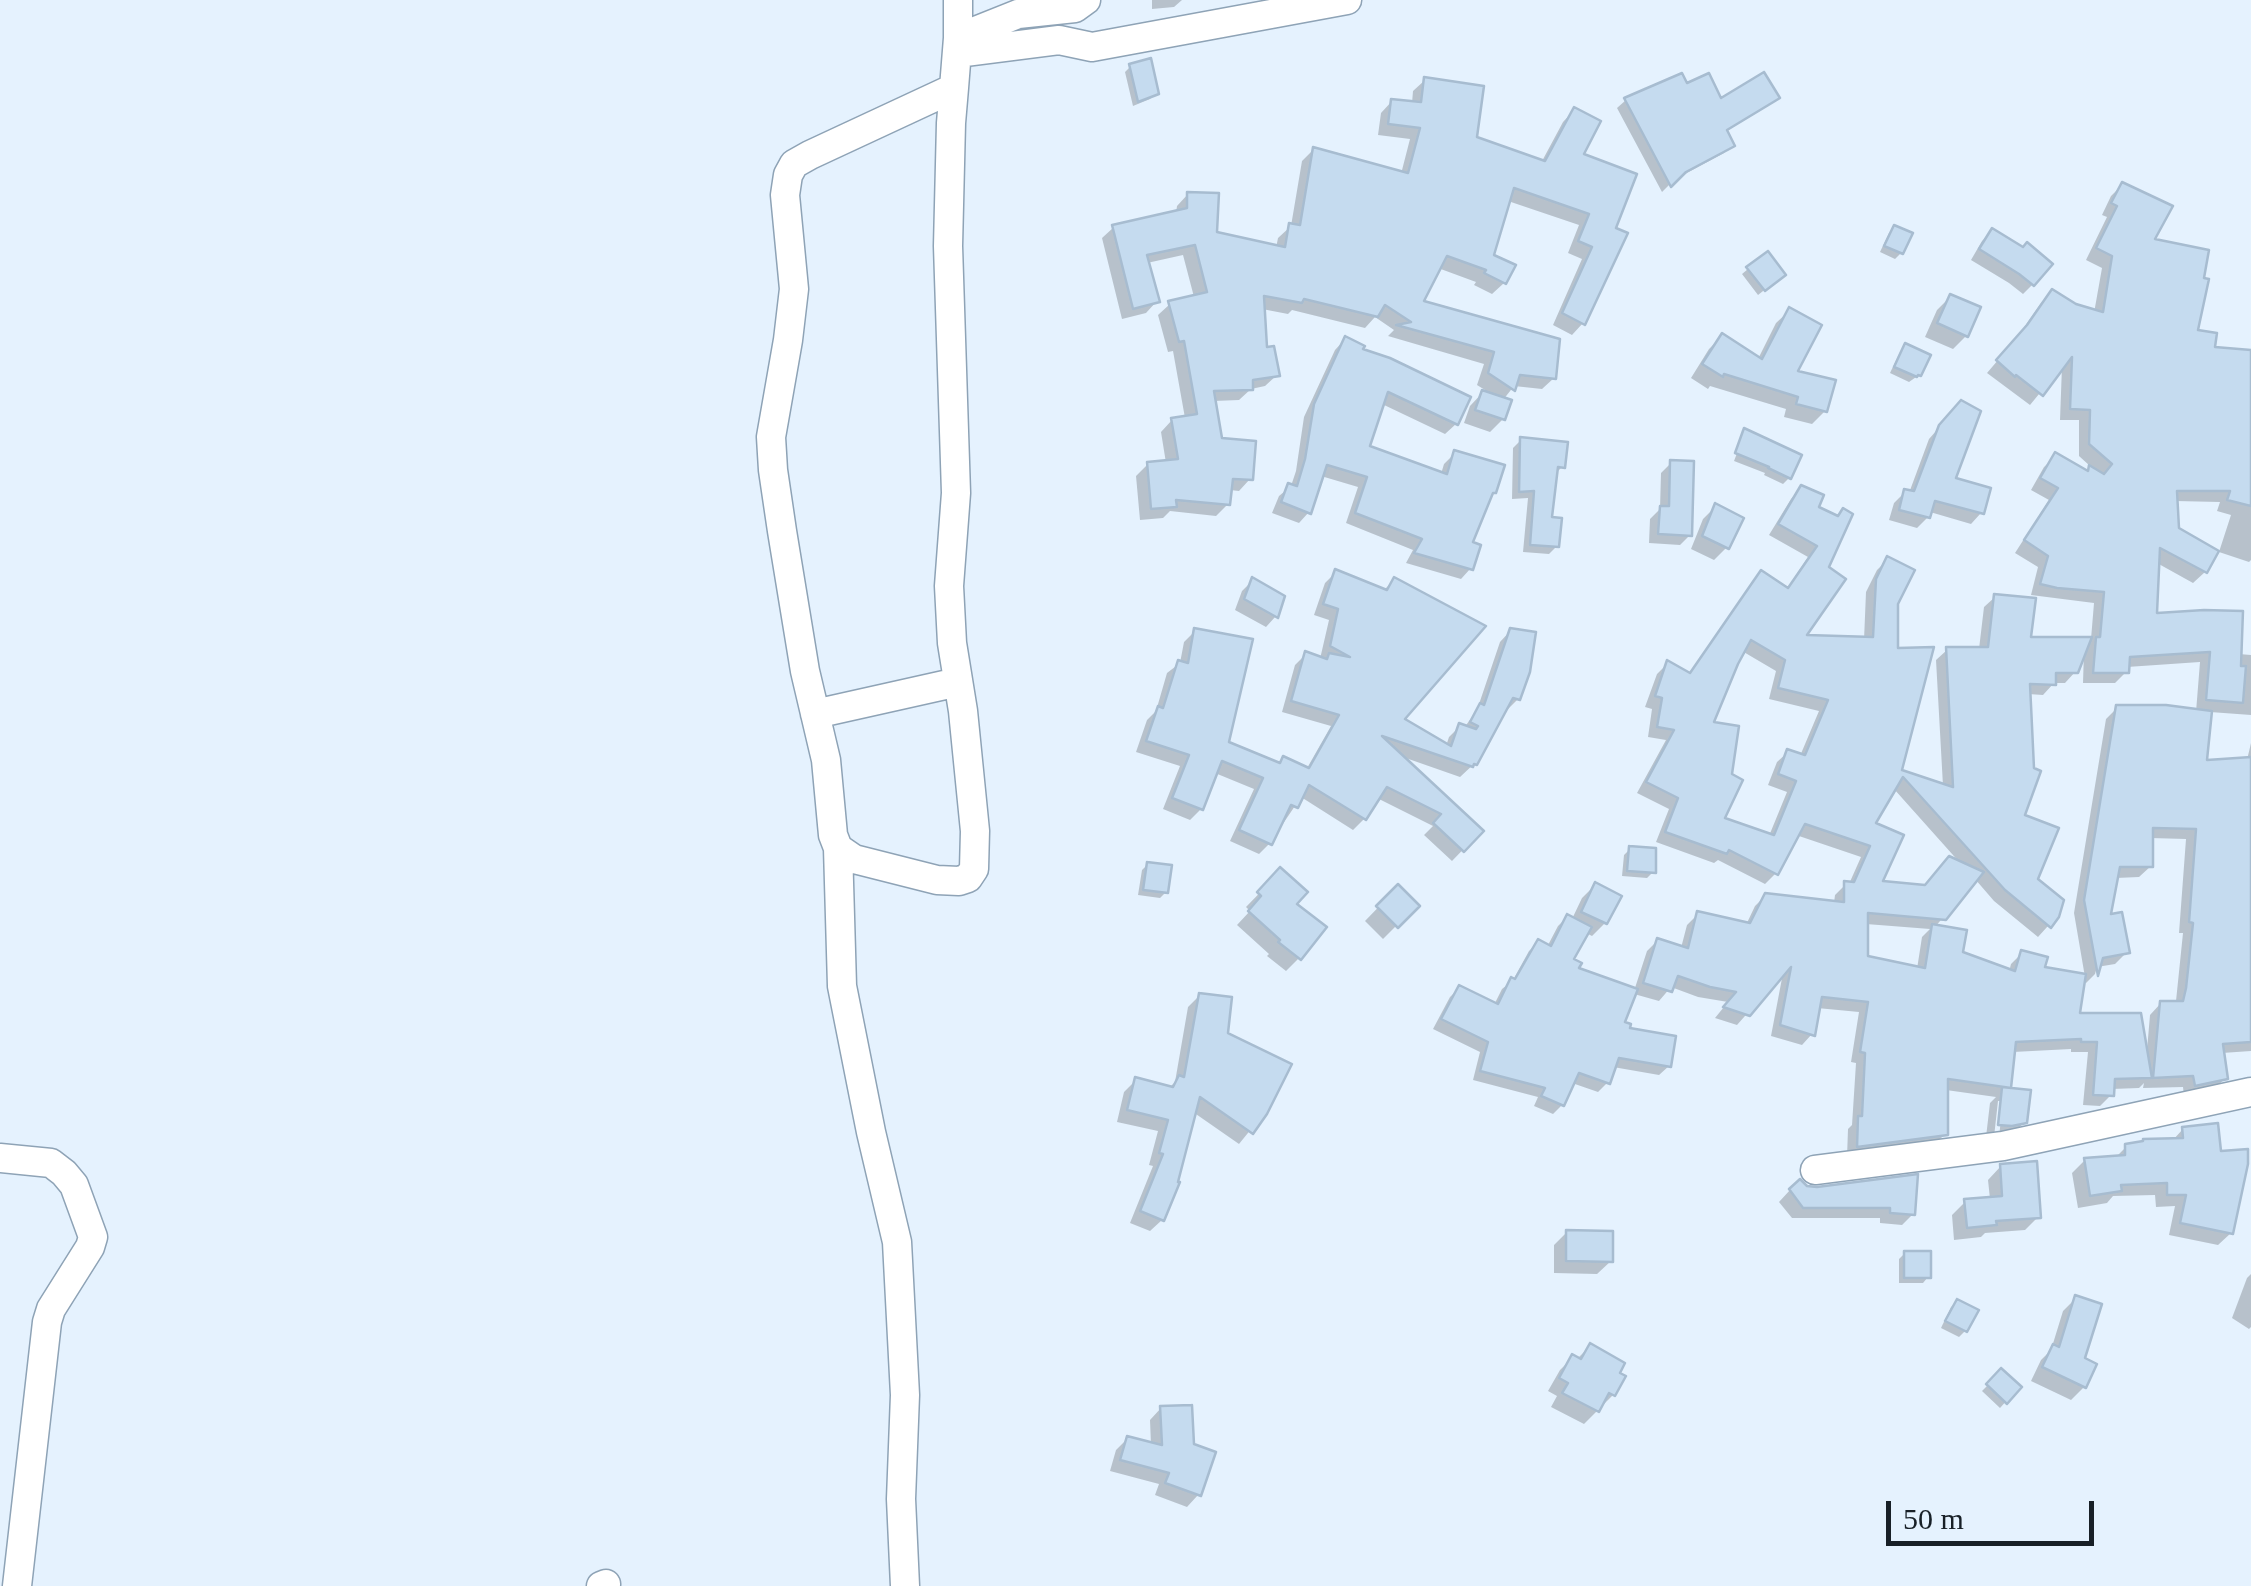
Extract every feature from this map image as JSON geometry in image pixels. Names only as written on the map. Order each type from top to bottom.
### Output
[{"type":"street","points":[[838,848],[854,859],[937,880],[959,882],[974,869],[972,786],[952,643],[949,586],[956,494],[948,246],[958,0]]},
{"type":"street","points":[[958,46],[1018,14],[1075,8],[1086,0]]},
{"type":"street","points":[[958,46],[1059,40],[1092,47],[1346,0]]},
{"type":"street","points":[[905,1586],[905,1395],[897,1242],[842,986],[838,848],[833,835],[826,760],[805,671],[773,470],[772,437],[794,289],[785,196],[788,175],[794,164],[810,155],[954,88]]},
{"type":"street","points":[[815,714],[958,682]]},
{"type":"street","points":[[1815,1170],[2003,1146],[2251,1092]]},
{"type":"street","points":[[0,1158],[52,1163],[64,1173],[74,1184],[93,1236],[48,1322],[18,1586]]},
{"type":"building","points":[[1151,58],[1159,94],[1138,102],[1129,64]]},
{"type":"building","points":[[1764,72],[1780,98],[1727,130],[1735,146],[1686,172],[1671,187],[1624,98],[1682,73],[1687,83],[1709,73],[1721,98]]},
{"type":"building","points":[[1424,77],[1484,86],[1477,137],[1545,161],[1574,107],[1601,121],[1584,154],[1637,174],[1616,228],[1628,233],[1585,325],[1562,313],[1592,247],[1578,241],[1589,214],[1514,188],[1494,255],[1516,265],[1506,284],[1484,273],[1486,270],[1447,256],[1424,301],[1560,339],[1556,379],[1520,375],[1515,391],[1488,373],[1494,352],[1396,325],[1411,322],[1385,305],[1378,317],[1304,299],[1302,303],[1264,296],[1267,347],[1274,346],[1280,376],[1253,380],[1253,390],[1214,391],[1222,438],[1256,441],[1253,480],[1233,479],[1230,505],[1176,500],[1177,507],[1151,509],[1147,462],[1178,459],[1171,418],[1197,414],[1184,341],[1179,342],[1168,301],[1207,292],[1195,245],[1147,255],[1160,302],[1133,309],[1112,225],[1187,208],[1187,192],[1219,193],[1217,232],[1285,247],[1289,223],[1300,225],[1313,147],[1408,173],[1420,128],[1388,124],[1391,99],[1421,102]]},
{"type":"building","points":[[2122,182],[2173,206],[2155,239],[2209,250],[2204,278],[2209,279],[2198,330],[2217,333],[2215,347],[2251,350],[2251,506],[2227,500],[2230,491],[2177,491],[2179,528],[2219,551],[2207,573],[2160,548],[2157,613],[2243,611],[2243,703],[2206,700],[2210,652],[2130,657],[2129,673],[2093,673],[2104,592],[2040,584],[2048,556],[2024,540],[2058,488],[2040,478],[2055,452],[2088,471],[2089,465],[2104,474],[2112,464],[2089,444],[2090,410],[2070,409],[2072,357],[2043,396],[1996,360],[2052,289],[2076,304],[2103,312],[2112,256],[2096,248],[2117,206],[2111,203]]},
{"type":"building","points":[[1894,225],[1913,233],[1903,254],[1884,246]]},
{"type":"building","points":[[1992,228],[2023,247],[2027,242],[2053,264],[2034,286],[1979,249]]},
{"type":"building","points":[[1768,251],[1786,275],[1765,291],[1746,267]]},
{"type":"building","points":[[1950,294],[1981,307],[1968,337],[1937,323]]},
{"type":"building","points":[[1789,307],[1822,325],[1798,371],[1836,380],[1827,412],[1796,404],[1798,397],[1724,374],[1723,377],[1702,364],[1722,333],[1762,359]]},
{"type":"building","points":[[1345,336],[1365,346],[1363,349],[1471,397],[1458,425],[1388,392],[1370,446],[1447,474],[1454,450],[1505,465],[1473,542],[1481,545],[1473,570],[1414,553],[1422,539],[1355,513],[1367,477],[1327,465],[1311,514],[1281,502],[1288,483],[1297,486],[1314,404]]},
{"type":"building","points":[[1905,343],[1931,355],[1921,376],[1894,367]]},
{"type":"building","points":[[1482,390],[1512,400],[1505,420],[1475,410]]},
{"type":"building","points":[[1961,400],[1981,411],[1956,478],[1991,488],[1984,514],[1935,501],[1930,518],[1899,510],[1904,489],[1914,491],[1939,425]]},
{"type":"building","points":[[1744,428],[1802,455],[1791,479],[1735,453]]},
{"type":"building","points":[[1520,437],[1568,442],[1565,468],[1558,467],[1552,517],[1562,518],[1559,547],[1530,545],[1534,491],[1519,492]]},
{"type":"building","points":[[1670,460],[1694,461],[1692,536],[1658,534],[1660,506],[1669,506]]},
{"type":"building","points":[[1801,485],[1824,495],[1819,507],[1838,516],[1843,508],[1853,514],[1829,567],[1846,579],[1807,635],[1873,637],[1876,579],[1887,556],[1915,570],[1898,604],[1898,648],[1934,647],[1902,770],[1953,787],[1946,647],[1988,647],[1994,594],[2036,598],[2031,637],[2092,637],[2078,673],[2056,673],[2056,685],[2030,684],[2034,768],[2041,771],[2025,815],[2059,828],[2038,879],[2064,900],[2059,917],[2051,928],[2005,890],[1903,777],[1876,823],[1904,835],[1883,881],[1925,885],[1949,856],[1984,872],[1946,920],[1868,913],[1868,956],[1925,968],[1932,924],[1967,930],[1963,952],[2015,971],[2021,950],[2048,957],[2045,967],[2086,974],[2080,1013],[2141,1013],[2152,1078],[2115,1079],[2114,1096],[2093,1095],[2097,1042],[2016,1042],[2011,1088],[1948,1079],[1948,1135],[1857,1147],[1865,1053],[1860,1052],[1868,1002],[1822,997],[1815,1036],[1780,1025],[1791,967],[1750,1016],[1723,1007],[1736,992],[1678,976],[1672,992],[1643,983],[1657,938],[1688,948],[1697,911],[1750,923],[1765,893],[1844,902],[1844,881],[1854,882],[1870,846],[1805,824],[1778,875],[1729,850],[1727,854],[1665,832],[1678,798],[1646,782],[1674,730],[1657,727],[1662,698],[1655,696],[1667,660],[1690,673],[1761,570],[1788,588],[1817,546],[1778,524]],"holes":[[[1751,640],[1785,660],[1778,688],[1828,700],[1805,755],[1787,749],[1778,774],[1796,781],[1774,835],[1725,818],[1743,780],[1732,774],[1739,726],[1714,722]]]},
{"type":"building","points":[[1715,503],[1744,518],[1729,549],[1702,536]]},
{"type":"building","points":[[1335,569],[1387,590],[1394,577],[1486,626],[1405,719],[1451,746],[1459,723],[1476,729],[1478,726],[1470,722],[1480,703],[1484,705],[1510,628],[1536,632],[1530,672],[1520,700],[1513,698],[1477,765],[1473,767],[1382,736],[1484,831],[1464,852],[1433,823],[1441,814],[1387,787],[1366,820],[1309,785],[1298,808],[1291,805],[1272,845],[1239,830],[1263,778],[1222,761],[1203,810],[1172,798],[1189,755],[1146,741],[1158,706],[1163,708],[1178,660],[1188,663],[1194,628],[1253,639],[1229,742],[1280,763],[1283,756],[1309,768],[1339,715],[1291,701],[1305,651],[1327,659],[1329,653],[1350,657],[1330,646],[1338,609],[1323,604]]},
{"type":"building","points":[[1252,577],[1285,596],[1278,618],[1244,599]]},
{"type":"building","points":[[2116,705],[2166,705],[2212,711],[2207,760],[2251,757],[2251,1042],[2223,1044],[2228,1079],[2195,1086],[2193,1076],[2153,1078],[2160,1001],[2183,1001],[2186,988],[2196,829],[2153,828],[2153,867],[2120,867],[2111,914],[2122,912],[2130,953],[2103,958],[2098,976],[2084,900]]},
{"type":"building","points":[[1629,846],[1656,848],[1656,873],[1627,871]]},
{"type":"building","points":[[1147,862],[1172,865],[1168,893],[1143,890]]},
{"type":"building","points":[[1280,867],[1308,892],[1297,904],[1327,927],[1301,960],[1248,911],[1261,896],[1257,892]]},
{"type":"building","points":[[1595,882],[1622,896],[1607,924],[1581,912]]},
{"type":"building","points":[[1398,884],[1420,906],[1398,928],[1376,906]]},
{"type":"building","points":[[1567,914],[1592,927],[1574,959],[1582,963],[1579,968],[1638,989],[1625,1022],[1631,1024],[1630,1028],[1676,1036],[1671,1067],[1619,1058],[1610,1084],[1579,1073],[1564,1106],[1541,1096],[1545,1088],[1480,1071],[1488,1042],[1441,1019],[1459,985],[1498,1004],[1511,977],[1515,979],[1538,939],[1551,946]]},
{"type":"building","points":[[1199,993],[1232,997],[1228,1033],[1292,1064],[1253,1134],[1200,1097],[1180,1182],[1164,1221],[1140,1211],[1163,1154],[1159,1153],[1168,1120],[1127,1110],[1135,1077],[1173,1087],[1179,1075],[1184,1077]]},
{"type":"building","points":[[2002,1087],[2031,1090],[2027,1123],[1998,1125]]},
{"type":"building","points":[[2218,1123],[2221,1151],[2248,1149],[2233,1234],[2180,1223],[2186,1195],[2167,1195],[2167,1183],[2121,1185],[2122,1191],[2090,1196],[2084,1158],[2125,1155],[2125,1144],[2143,1139],[2183,1138],[2182,1127]]},
{"type":"building","points":[[2037,1161],[2041,1218],[1996,1221],[1997,1225],[1967,1228],[1964,1199],[2002,1196],[2000,1164]]},
{"type":"building","points":[[1918,1174],[1915,1215],[1890,1213],[1890,1208],[1803,1208],[1789,1189],[1800,1179],[1807,1186],[1817,1187]]},
{"type":"building","points":[[1566,1230],[1613,1231],[1613,1262],[1566,1261]]},
{"type":"building","points":[[1904,1251],[1931,1251],[1931,1278],[1904,1278]]},
{"type":"building","points":[[2075,1295],[2102,1304],[2085,1358],[2097,1364],[2086,1388],[2042,1367],[2053,1344],[2059,1347]]},
{"type":"building","points":[[1957,1299],[1979,1310],[1967,1332],[1945,1321]]},
{"type":"building","points":[[1590,1343],[1625,1363],[1620,1373],[1626,1376],[1615,1396],[1609,1393],[1599,1412],[1562,1393],[1568,1383],[1559,1378],[1572,1354],[1581,1359]]},
{"type":"building","points":[[2001,1368],[2022,1387],[2007,1404],[1986,1384]]},
{"type":"building","points":[[1192,1405],[1194,1444],[1216,1452],[1201,1496],[1165,1483],[1169,1473],[1120,1460],[1127,1436],[1162,1445],[1160,1406]]}]
